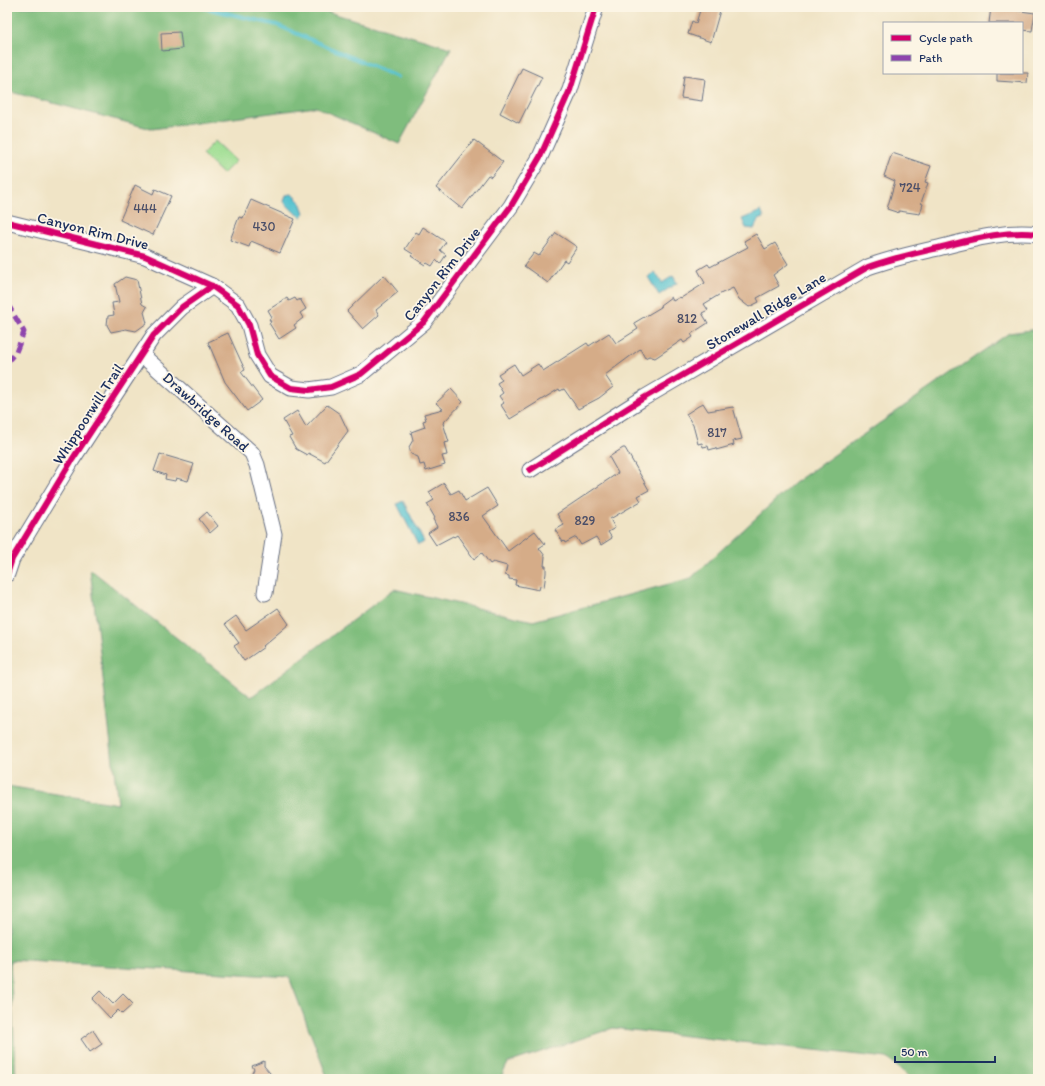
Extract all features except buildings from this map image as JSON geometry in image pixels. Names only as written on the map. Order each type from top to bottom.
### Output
[{"type":"street","name":"Canyon Rim Drive","points":[[7,222],[145,256],[212,286],[238,305],[249,325],[257,355],[270,376],[291,388],[308,390],[331,387],[361,374],[424,322],[511,206],[540,158],[570,90],[596,7]]},
{"type":"street","name":"Stonewall Ridge Lane","points":[[530,470],[642,399],[868,267],[896,258],[997,234],[1018,232],[1038,234]]},
{"type":"street","name":"Whippoorwill Trail","points":[[7,574],[12,559],[33,523],[72,460],[142,355],[168,319],[212,286]]},
{"type":"street","name":"Drawbridge Road","points":[[142,355],[252,453],[257,465],[274,534],[265,593]]},
{"type":"green space","points":[[7,7],[311,7],[451,48],[399,144],[316,107],[152,129],[7,91]]},
{"type":"green space","points":[[215,141],[236,161],[223,174],[202,154]]},
{"type":"green space","points":[[1038,329],[1038,1079],[912,1079],[887,1058],[613,1028],[508,1063],[500,1079],[328,1079],[289,977],[10,960],[16,1079],[7,1079],[7,786],[118,804],[90,569],[251,697],[394,589],[533,621],[691,578],[794,483],[1009,333]]},
{"type":"water","points":[[292,194],[300,202],[304,213],[302,217],[294,212],[284,202],[286,195]]},
{"type":"water","points":[[761,211],[764,218],[758,220],[754,229],[746,228],[742,219]]},
{"type":"water","points":[[655,272],[662,283],[673,276],[677,283],[659,295],[648,277]]},
{"type":"water","points":[[403,501],[424,542],[418,545],[397,504]]},
{"type":"waterway","points":[[201,7],[277,25],[397,77]]},
{"type":"marked path","points":[[7,303],[24,332],[16,352],[7,362]]},
{"type":"cycle path","points":[[7,222],[145,256],[212,286],[238,305],[249,325],[257,355],[270,376],[291,388],[309,390],[331,387],[361,374],[424,322],[511,206],[540,157],[570,90],[596,7]]},
{"type":"cycle path","points":[[530,470],[642,399],[868,267],[905,256],[990,236],[1014,233],[1038,234]]},
{"type":"cycle path","points":[[7,574],[12,559],[72,460],[154,335],[182,307],[212,286]]}]
